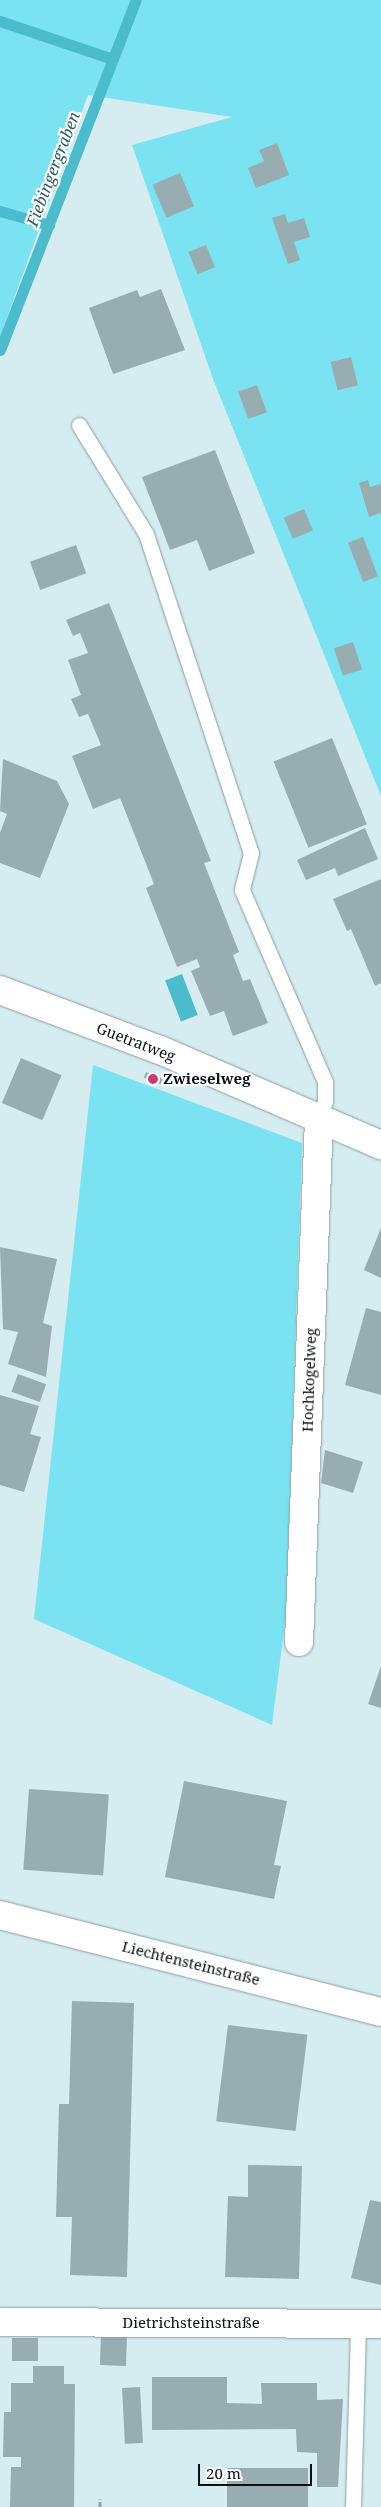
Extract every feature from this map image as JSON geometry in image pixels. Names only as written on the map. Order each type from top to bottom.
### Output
[{"type":"street","name":"Guetratweg","points":[[0,990],[160,1050],[381,1145]]},
{"type":"street","name":"Hochkogelweg","points":[[299,1642],[318,1118]]},
{"type":"street","name":"Liechtensteinstraße","points":[[0,1915],[381,2012]]},
{"type":"street","name":"Dietrichsteinstraße","points":[[0,2322],[369,2325]]},
{"type":"lane","points":[[79,425],[146,534],[251,853],[242,890],[325,1082],[325,1101],[318,1118]]},
{"type":"lane","points":[[353,2507],[369,2325]]},
{"type":"path","points":[[100,2498],[100,2507]]},
{"type":"shaded area","points":[[0,0],[381,0],[381,796],[213,379],[132,145],[232,117],[88,95],[0,337]]},
{"type":"shaded area","points":[[182,974],[198,1015],[181,1022],[165,980]]},
{"type":"shaded area","points":[[93,1065],[302,1143],[286,1614],[272,1725],[34,1619]]},
{"type":"building","points":[[277,143],[289,175],[256,188],[248,168],[264,161],[259,150]]},
{"type":"building","points":[[180,173],[194,206],[166,218],[152,185]]},
{"type":"building","points":[[285,214],[288,223],[304,218],[310,237],[294,242],[300,260],[288,264],[272,218]]},
{"type":"building","points":[[206,245],[215,267],[197,274],[188,252]]},
{"type":"building","points":[[161,289],[185,350],[113,374],[89,308],[137,290],[140,297]]},
{"type":"building","points":[[351,357],[358,385],[338,390],[331,362]]},
{"type":"building","points":[[257,385],[267,412],[248,419],[238,392]]},
{"type":"building","points":[[215,450],[255,553],[209,571],[197,540],[170,550],[142,477]]},
{"type":"building","points":[[368,480],[370,487],[381,484],[381,513],[369,517],[359,483]]},
{"type":"building","points":[[304,509],[313,530],[293,539],[284,518]]},
{"type":"building","points":[[363,537],[378,576],[363,582],[348,543]]},
{"type":"building","points":[[76,545],[86,573],[40,590],[30,562]]},
{"type":"building","points":[[109,603],[211,861],[204,863],[239,952],[233,955],[243,981],[250,979],[268,1023],[233,1036],[224,1011],[210,1016],[191,971],[200,967],[197,959],[177,967],[146,888],[154,884],[120,798],[93,809],[72,756],[101,745],[88,714],[79,717],[71,699],[81,695],[68,660],[88,653],[80,633],[73,636],[66,620]]},
{"type":"building","points":[[353,642],[362,670],[343,676],[334,648]]},
{"type":"building","points":[[332,738],[367,824],[308,848],[274,762]]},
{"type":"building","points":[[3,759],[57,781],[69,804],[40,878],[0,863],[0,833],[7,814],[0,811]]},
{"type":"building","points":[[365,828],[378,859],[338,876],[335,868],[306,880],[297,860]]},
{"type":"building","points":[[381,879],[381,983],[375,986],[351,929],[347,931],[333,899]]},
{"type":"building","points":[[21,1058],[62,1075],[42,1120],[2,1103]]},
{"type":"building","name":"Zwieselweg","points":[[146,1072],[163,1079],[160,1084],[144,1078]]},
{"type":"building","points":[[381,1228],[381,1278],[364,1270]]},
{"type":"building","points":[[0,1247],[57,1259],[43,1323],[52,1326],[46,1377],[8,1364],[18,1332],[3,1329]]},
{"type":"building","points":[[366,1308],[381,1312],[381,1395],[345,1385]]},
{"type":"building","points":[[18,1374],[46,1384],[40,1402],[12,1392]]},
{"type":"building","points":[[0,1395],[39,1406],[30,1434],[41,1437],[24,1492],[0,1485]]},
{"type":"building","points":[[325,1450],[363,1462],[353,1493],[321,1483]]},
{"type":"building","points":[[381,1666],[381,1708],[368,1704]]},
{"type":"building","points":[[184,1781],[287,1801],[274,1865],[281,1866],[274,1899],[165,1877]]},
{"type":"building","points":[[29,1789],[109,1795],[103,1875],[23,1870]]},
{"type":"building","points":[[72,2001],[134,2003],[127,2277],[70,2275],[72,2217],[56,2217],[59,2104],[69,2104]]},
{"type":"building","points":[[228,2025],[307,2035],[296,2131],[216,2121]]},
{"type":"building","points":[[248,2165],[302,2166],[299,2279],[225,2277],[228,2196],[248,2197]]},
{"type":"building","points":[[370,2200],[381,2202],[381,2285],[351,2278]]},
{"type":"building","points":[[101,2335],[127,2336],[126,2366],[100,2365]]},
{"type":"building","points":[[12,2338],[38,2338],[38,2361],[12,2361]]},
{"type":"building","points":[[33,2366],[64,2366],[64,2384],[75,2384],[74,2507],[10,2507],[11,2467],[21,2467],[21,2457],[3,2457],[4,2412],[11,2412],[11,2383],[33,2383]]},
{"type":"building","points":[[152,2377],[227,2377],[227,2403],[262,2404],[261,2383],[317,2383],[317,2400],[343,2399],[338,2487],[317,2487],[317,2453],[297,2452],[296,2429],[152,2430]]},
{"type":"building","points":[[140,2387],[143,2443],[125,2444],[122,2388]]},
{"type":"building","points":[[227,2468],[308,2468],[308,2507],[227,2507]]},
{"type":"waterway","name":"Fiebingergraben","points":[[0,350],[136,0]]},
{"type":"waterway","points":[[0,21],[113,59]]},
{"type":"waterway","points":[[0,211],[49,225]]},
{"type":"place","name":"Zwieselweg","points":[[153,1079]]}]
